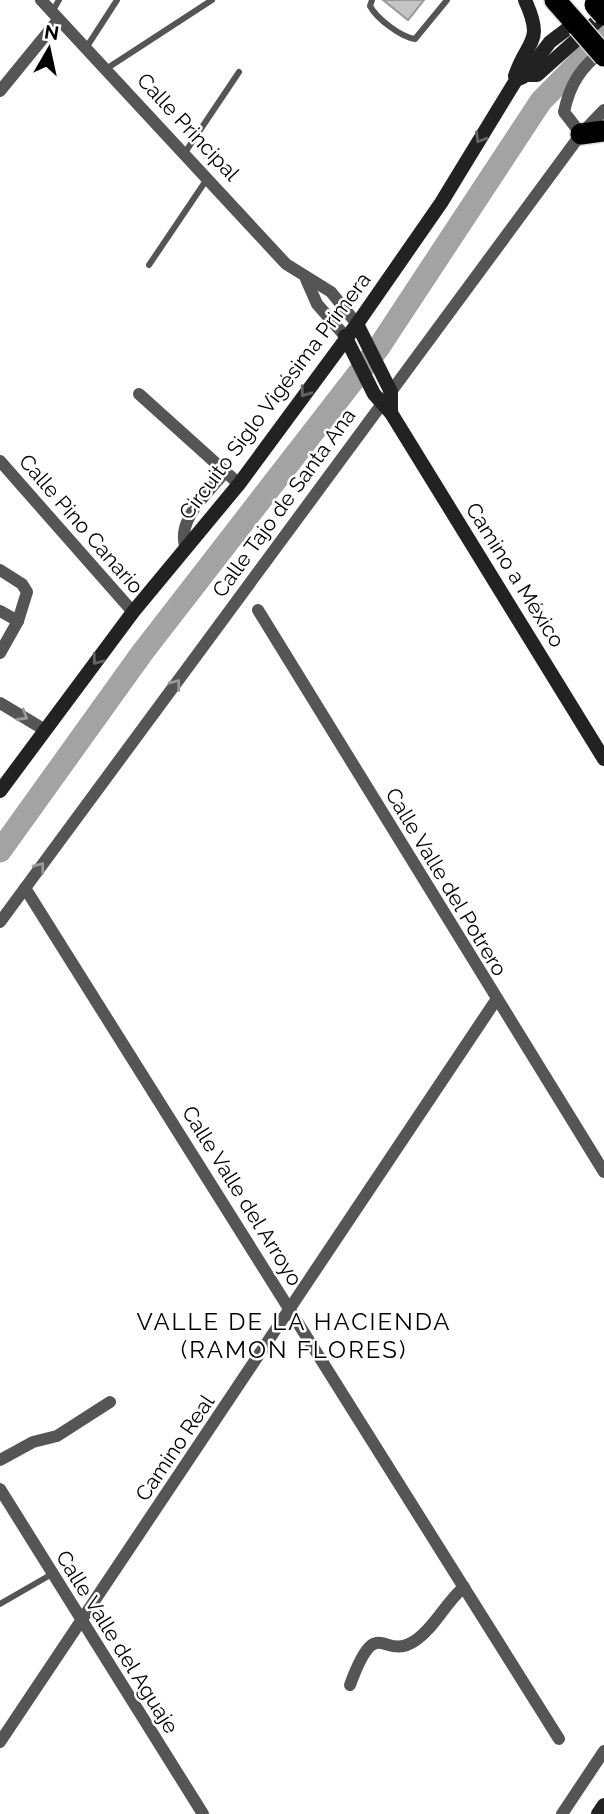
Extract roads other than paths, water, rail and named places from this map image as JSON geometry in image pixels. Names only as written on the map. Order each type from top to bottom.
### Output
[{"type":"highway","points":[[555,0],[604,56]]},
{"type":"highway","points":[[581,134],[604,131]]},
{"type":"main road","points":[[518,77],[534,43],[535,32],[525,0]]},
{"type":"main road","points":[[518,77],[537,75],[598,9]]},
{"type":"main road","name":"Circuito Siglo Vigésima Primera","points":[[0,791],[133,612],[239,484],[349,342],[356,324],[441,203],[518,77],[550,42],[576,25]]},
{"type":"main road","name":"Calle Principal","points":[[356,324],[390,388]]},
{"type":"main road","name":"Calle Principal","points":[[349,342],[381,404]]},
{"type":"main road","points":[[381,404],[390,388]]},
{"type":"main road","name":"Camino a México","points":[[381,404],[604,760]]},
{"type":"main road","points":[[598,1814],[604,1805]]},
{"type":"street","name":"Calle Principal","points":[[41,0],[286,264],[306,279],[331,292],[356,324]]},
{"type":"street","points":[[0,91],[55,16]]},
{"type":"street","points":[[581,134],[564,112],[569,91],[583,66],[604,49]]},
{"type":"street","points":[[390,388],[581,134],[604,110]]},
{"type":"street","name":"Calle Principal","points":[[306,279],[317,304],[349,342]]},
{"type":"street","points":[[139,394],[239,484]]},
{"type":"street","name":"Calle Tajo de Santa Ana","points":[[0,922],[381,404]]},
{"type":"street","name":"Calle Pino Canario","points":[[0,461],[133,612]]},
{"type":"street","points":[[0,472],[22,485]]},
{"type":"street","points":[[187,549],[183,539],[184,524],[225,472]]},
{"type":"street","points":[[0,570],[22,584],[27,592],[18,621],[0,653]]},
{"type":"street","name":"Calle Valle del Potrero","points":[[258,610],[604,1172]]},
{"type":"street","points":[[0,611],[18,621]]},
{"type":"street","points":[[0,703],[45,730]]},
{"type":"street","name":"Calle Valle del Arroyo","points":[[25,888],[559,1739]]},
{"type":"street","name":"Camino Real","points":[[0,1742],[291,1310],[496,999]]},
{"type":"street","points":[[0,1460],[33,1442],[57,1436],[110,1402]]},
{"type":"street","name":"Calle Valle del Aguaje","points":[[0,1489],[203,1814]]},
{"type":"street","points":[[349,1685],[360,1656],[370,1645],[375,1642],[397,1646],[415,1642],[464,1587]]},
{"type":"street","points":[[562,1814],[604,1751]]},
{"type":"lane","points":[[55,16],[59,0]]},
{"type":"lane","points":[[86,48],[117,0]]},
{"type":"lane","points":[[106,69],[212,0]]},
{"type":"lane","points":[[372,0],[374,13],[415,39],[447,0]]},
{"type":"lane","points":[[184,154],[239,72]]},
{"type":"lane","points":[[149,265],[207,179]]},
{"type":"lane","points":[[0,1604],[52,1574]]},
{"type":"waterway","points":[[0,851],[142,653],[379,347],[541,101],[604,37]]},
{"type":"district","name":"VALLE DE LA HACIENDA (RAMON FLORES)","points":[[294,1336]]}]
